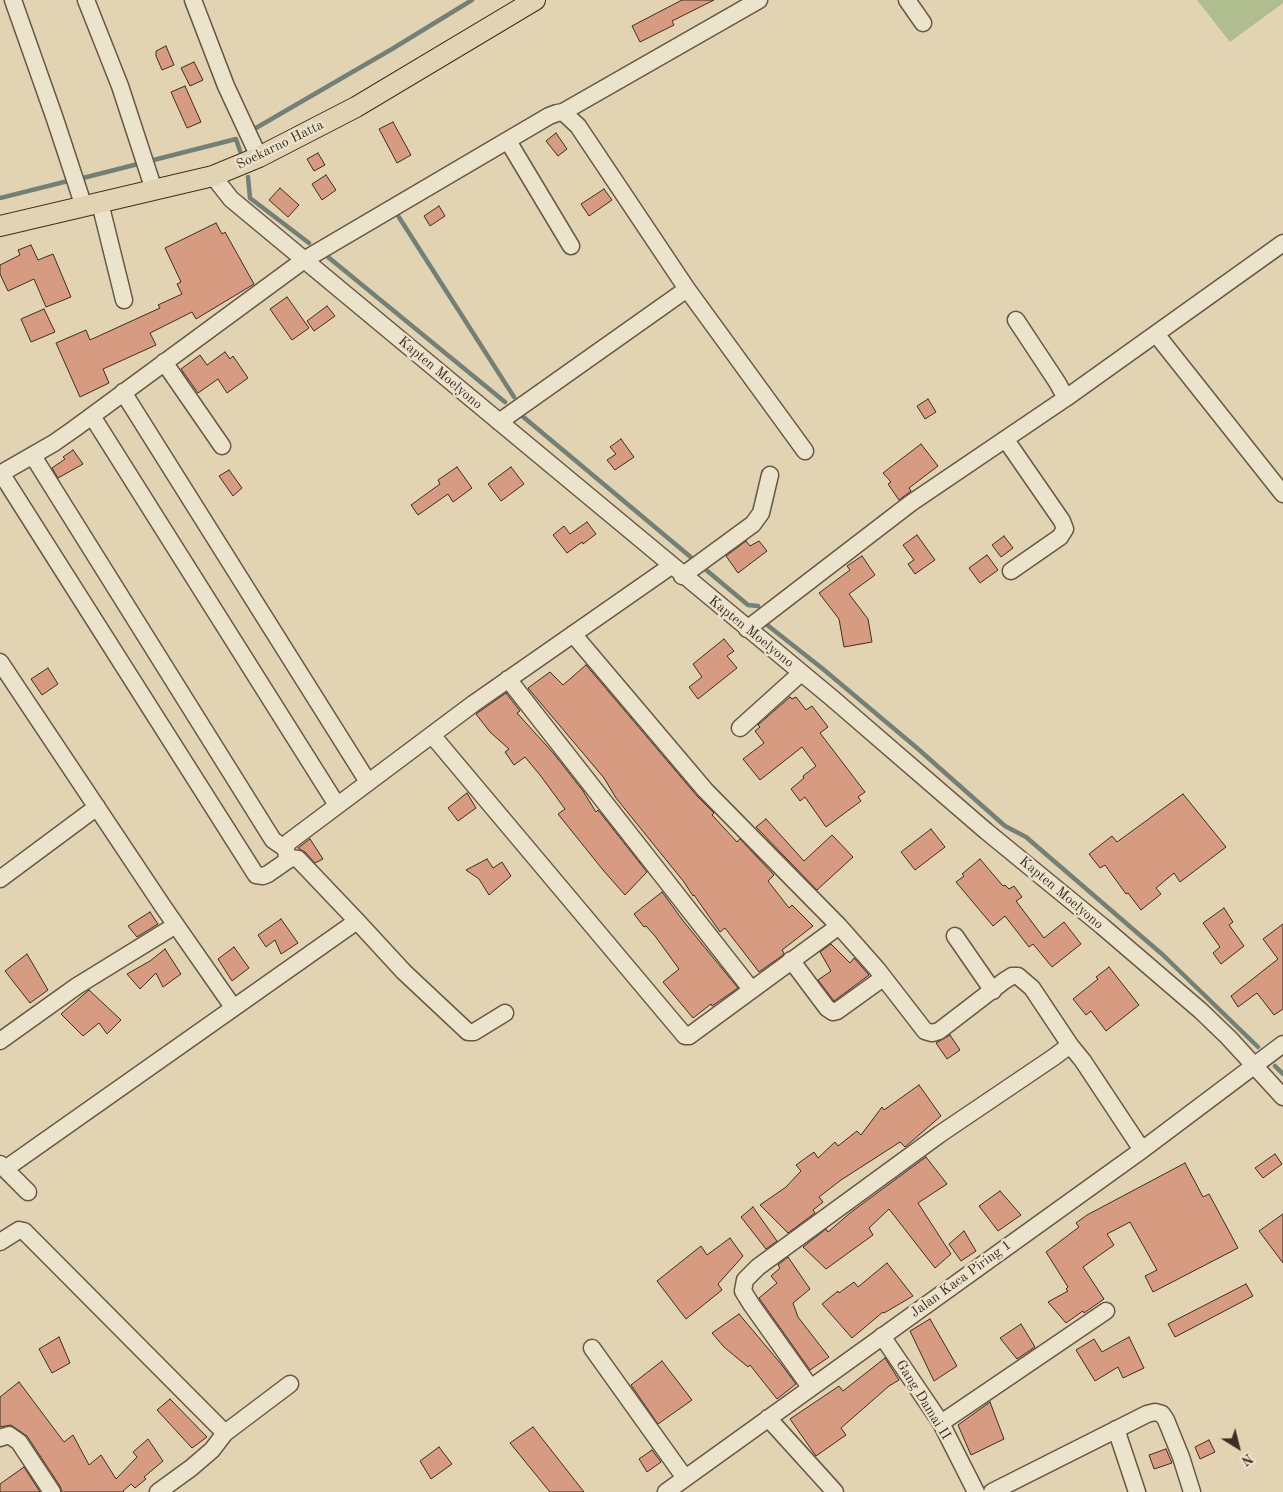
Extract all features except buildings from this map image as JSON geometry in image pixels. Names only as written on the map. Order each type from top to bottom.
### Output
[{"type":"main road","name":"Soekarno Hatta","points":[[0,226],[213,176],[259,157],[356,107],[536,0]]},
{"type":"street","points":[[13,0],[55,119],[92,205],[124,300]]},
{"type":"street","points":[[86,0],[120,86],[154,190]]},
{"type":"street","points":[[192,0],[226,86],[259,157]]},
{"type":"street","points":[[759,0],[563,112],[549,116],[304,260],[122,392],[92,416],[33,456],[1,474],[254,872],[256,875],[263,876],[287,855],[287,844],[290,841],[508,679],[573,634],[753,524],[761,513],[770,475]]},
{"type":"street","points":[[907,0],[923,23]]},
{"type":"street","points":[[563,112],[578,126],[687,289],[805,452]]},
{"type":"street","points":[[508,141],[571,246]]},
{"type":"street","name":"Kapten Moelyono","points":[[213,176],[231,199],[801,673],[1144,962],[1208,1018],[1283,1097]]},
{"type":"street","points":[[747,629],[911,503],[1006,440],[1283,244]]},
{"type":"street","points":[[499,422],[687,289]]},
{"type":"street","points":[[1016,320],[1066,398]]},
{"type":"street","points":[[1156,334],[1283,494]]},
{"type":"street","points":[[164,362],[222,446]]},
{"type":"street","points":[[122,392],[368,782]]},
{"type":"street","points":[[92,416],[337,806]]},
{"type":"street","points":[[1006,440],[1062,520],[1065,528],[1060,537],[1011,571]]},
{"type":"street","points":[[33,456],[273,840],[287,855],[298,859],[404,972],[468,1032],[474,1032],[505,1013]]},
{"type":"street","points":[[573,634],[705,790],[839,926],[925,1031],[932,1033],[939,1031],[1012,976],[1018,976],[1025,981],[1041,1000],[1142,1150]]},
{"type":"street","points":[[0,662],[176,926],[233,1007]]},
{"type":"street","points":[[740,728],[801,673]]},
{"type":"street","points":[[508,679],[751,989]]},
{"type":"street","points":[[432,735],[685,1036],[689,1036],[839,926]]},
{"type":"street","points":[[0,879],[97,808]]},
{"type":"street","points":[[28,1192],[2,1166],[357,921]]},
{"type":"street","points":[[0,1041],[77,986],[176,926]]},
{"type":"street","points":[[955,936],[992,991]]},
{"type":"street","points":[[791,960],[833,1012],[883,978]]},
{"type":"street","points":[[810,1387],[750,1304],[743,1291],[745,1280],[758,1267],[940,1134],[1054,1057],[1070,1044]]},
{"type":"street","name":"Jalan Kaca Piring 1","points":[[666,1492],[1142,1150],[1283,1044]]},
{"type":"street","points":[[0,1242],[14,1232],[24,1231],[224,1433]]},
{"type":"street","points":[[941,1423],[1106,1311]]},
{"type":"street","name":"Gang Damai II","points":[[882,1336],[941,1423],[976,1492]]},
{"type":"street","points":[[592,1348],[685,1478]]},
{"type":"street","points":[[158,1492],[212,1450],[224,1433],[290,1384]]},
{"type":"street","points":[[992,1492],[1116,1429],[1155,1412],[1162,1414],[1166,1420],[1181,1457],[1192,1492]]},
{"type":"street","points":[[768,1418],[835,1492]]},
{"type":"street","points":[[1116,1429],[1137,1492]]},
{"type":"street","points":[[0,1438],[9,1435],[19,1442],[52,1492]]},
{"type":"green space","points":[[1197,0],[1283,0],[1283,3],[1230,42]]},
{"type":"waterway","points":[[256,128],[472,0]]},
{"type":"waterway","points":[[79,179],[236,139],[240,151]]},
{"type":"waterway","points":[[248,177],[250,198],[309,243]]},
{"type":"waterway","points":[[0,198],[72,180]]},
{"type":"waterway","points":[[395,211],[514,397]]},
{"type":"waterway","points":[[328,257],[505,402]]},
{"type":"waterway","points":[[521,415],[748,605],[758,606]]},
{"type":"waterway","points":[[766,624],[917,748],[1005,826],[1026,837],[1163,955],[1258,1047]]},
{"type":"waterway","points":[[1275,1066],[1283,1074]]}]
